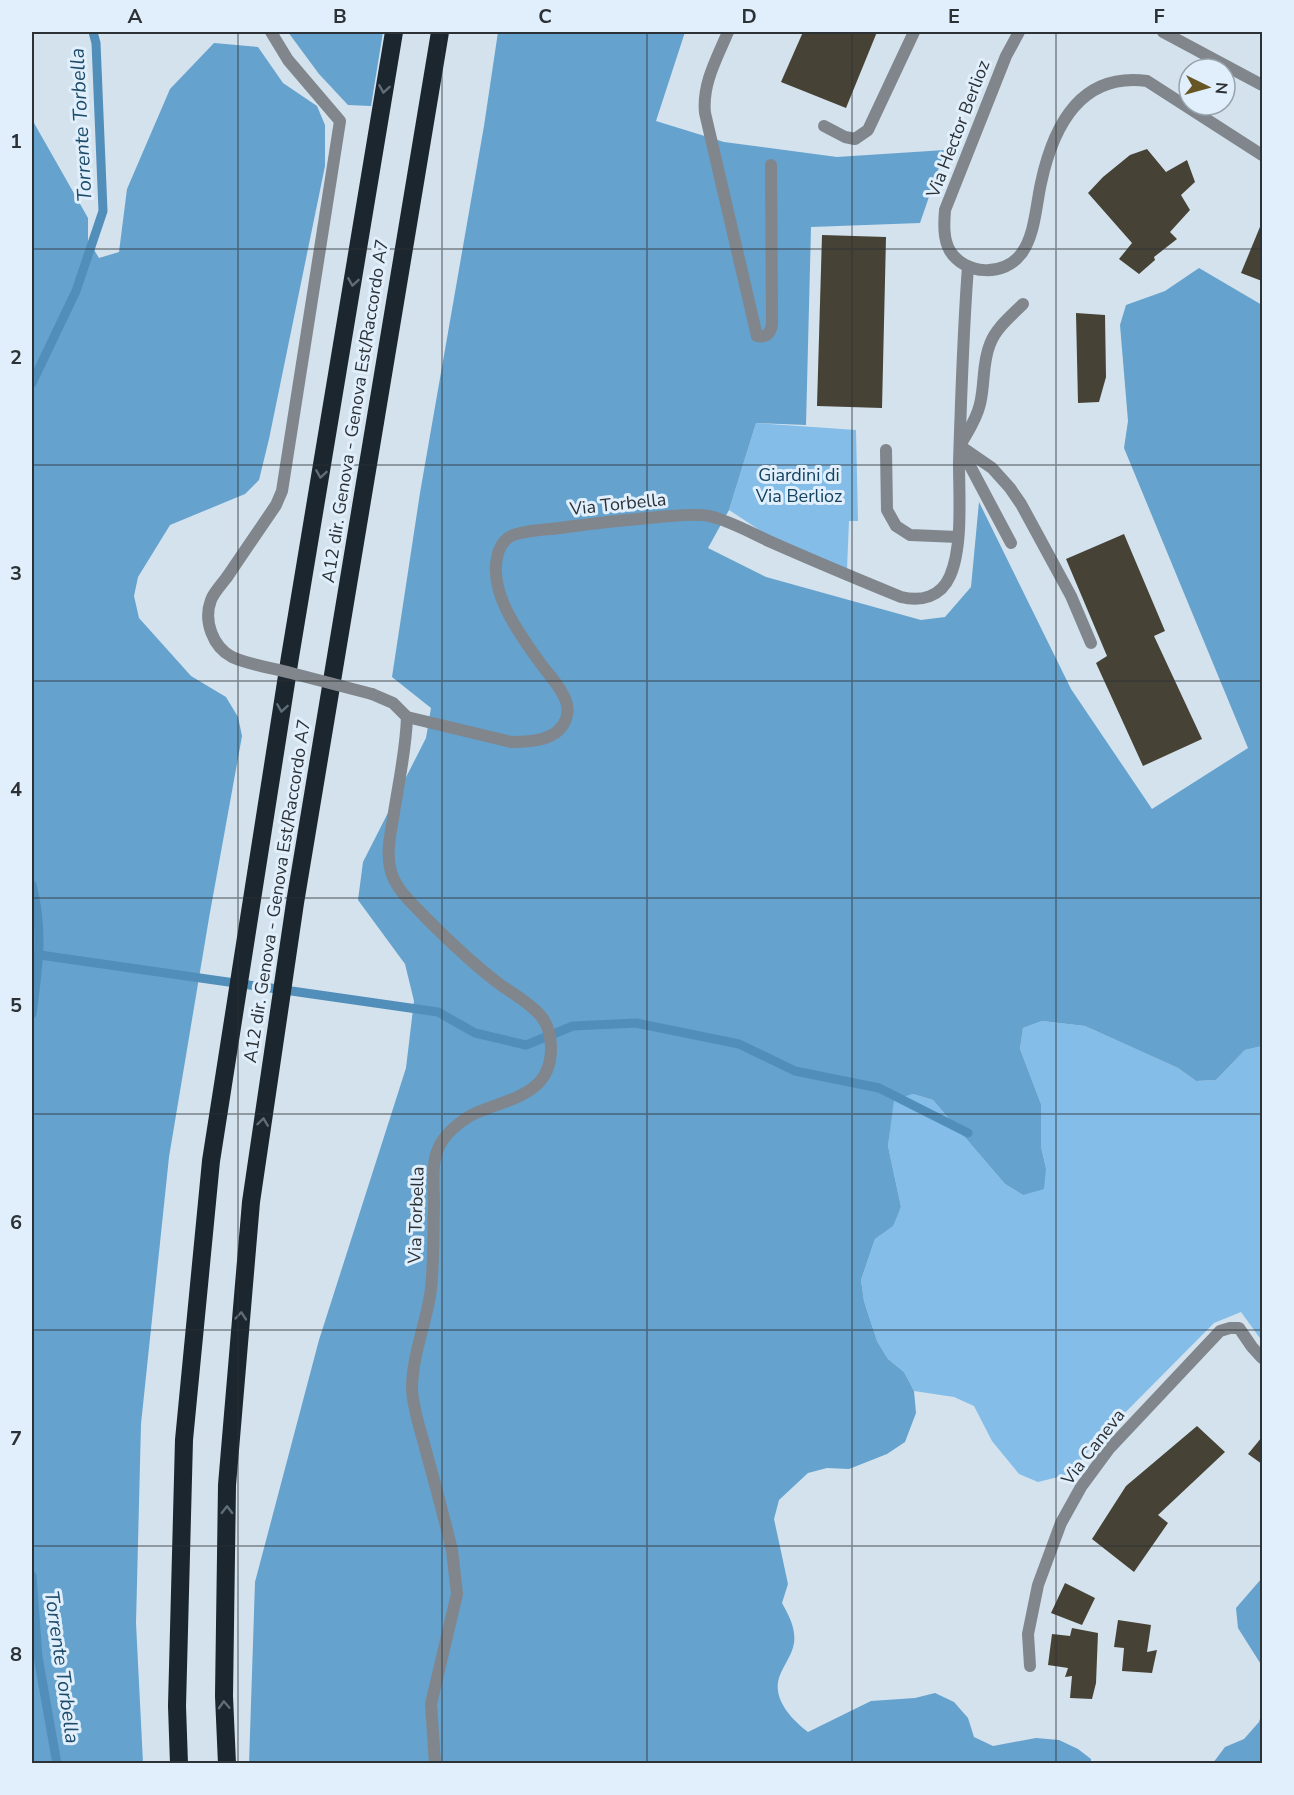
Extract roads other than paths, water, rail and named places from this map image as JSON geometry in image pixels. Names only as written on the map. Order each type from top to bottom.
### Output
[{"type":"highway","points":[[180,1764],[177,1706],[184,1440],[211,1161],[290,657],[394,32]]},
{"type":"highway","name":"A12 dir. Genova - Genova Est/Raccordo A7","points":[[227,1764],[224,1696],[227,1485],[251,1202],[295,903],[440,32]]},
{"type":"street","name":"Via Torbella","points":[[271,32],[288,60],[340,121],[282,491],[276,505],[211,600],[210,626],[214,640],[223,651],[233,657],[372,694],[393,703],[407,717],[512,742],[544,739],[556,733],[564,725],[568,713],[567,702],[517,626],[499,593],[496,560],[500,548],[509,537],[604,522],[706,515],[901,597],[913,600],[936,594],[950,576],[958,537],[964,320],[968,267]]},
{"type":"street","points":[[728,32],[706,86],[705,106],[757,336],[761,337],[771,331],[772,324],[771,165]]},
{"type":"street","points":[[824,126],[855,139],[868,130],[914,32]]},
{"type":"street","name":"Via Hector Berlioz","points":[[968,267],[950,251],[944,226],[945,210],[1006,56],[1019,32]]},
{"type":"street","points":[[1163,32],[1263,85]]},
{"type":"street","points":[[968,267],[994,270],[1005,267],[1022,254],[1033,228],[1041,182],[1055,136],[1079,100],[1116,81],[1132,79],[1147,81],[1263,155]]},
{"type":"street","name":"Via Torbella","points":[[960,446],[980,406],[990,343],[1002,324],[1023,304]]},
{"type":"street","points":[[960,446],[1011,543]]},
{"type":"street","points":[[960,446],[992,468],[1021,504],[1071,596],[1091,643]]},
{"type":"street","points":[[886,450],[886,510],[896,526],[910,535],[958,537]]},
{"type":"street","name":"Via Torbella","points":[[407,717],[406,742],[388,847],[392,876],[402,894],[456,948],[529,1004],[542,1017],[550,1032],[552,1050],[545,1074],[531,1091],[476,1113],[448,1134],[436,1154],[431,1290],[415,1357],[412,1390],[416,1415],[456,1570],[457,1594],[431,1704],[435,1764]]},
{"type":"street","name":"Via Caneva","points":[[1030,1666],[1028,1634],[1038,1585],[1061,1524],[1081,1487],[1102,1459],[1220,1331],[1239,1328],[1263,1358]]},
{"type":"waterway","name":"Torrente Torbella","points":[[32,383],[76,291],[103,211],[96,43],[93,32]]},
{"type":"waterway","name":"Torrente Torbella","points":[[32,885],[39,934],[32,1014]]},
{"type":"waterway","points":[[40,955],[438,1012],[475,1033],[526,1045],[573,1026],[636,1023],[739,1044],[795,1071],[879,1088],[968,1133]]},
{"type":"waterway","name":"Torrente Torbella","points":[[32,1576],[38,1657],[57,1764]]},
{"type":"park label","name":"Giardini di Via Berlioz","points":[[799,485]]}]
